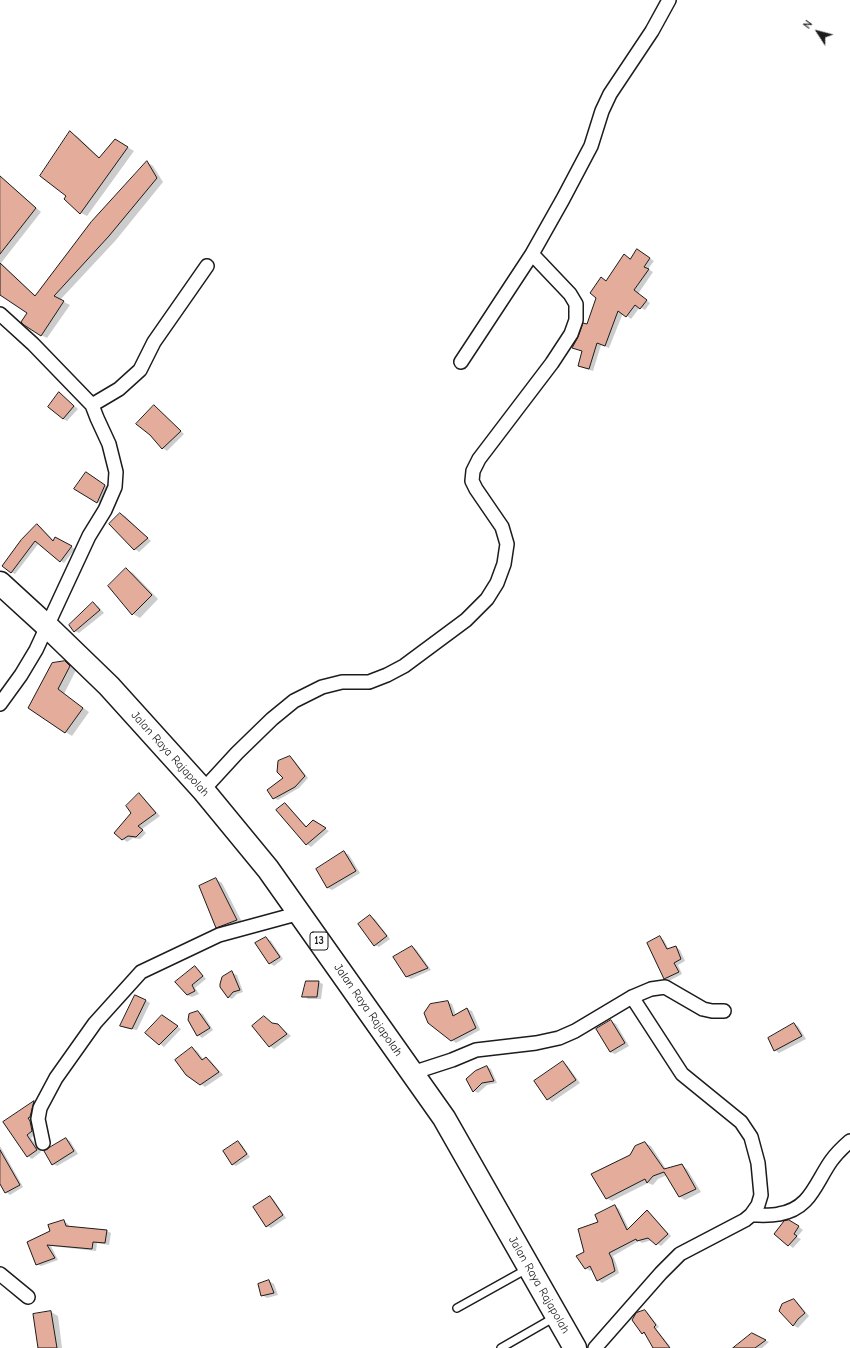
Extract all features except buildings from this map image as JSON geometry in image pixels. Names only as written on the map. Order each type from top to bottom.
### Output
[{"type":"highway","name":"Jalan Raya Rajapolah","points":[[0,584],[48,627],[109,686],[203,790],[268,869],[444,1118],[575,1348]]},
{"type":"street","points":[[462,362],[532,254],[591,146],[602,111],[610,94],[652,31],[669,0]]},
{"type":"street","points":[[203,790],[237,753],[272,719],[294,702],[322,687],[342,682],[368,682],[387,675],[404,666],[466,620],[487,599],[497,583],[504,564],[507,544],[502,527],[472,481],[473,471],[480,459],[552,363],[571,334],[576,320],[576,304],[570,294],[532,254]]},
{"type":"street","points":[[92,405],[119,389],[140,370],[154,342],[207,266]]},
{"type":"street","points":[[0,314],[33,344],[92,405],[96,418],[109,444],[116,472],[115,487],[105,510],[89,536],[48,627],[30,661],[0,704]]},
{"type":"street","points":[[43,1143],[38,1119],[40,1108],[56,1078],[96,1023],[140,972],[220,935],[300,913]]},
{"type":"street","points":[[412,1073],[452,1060],[476,1050],[536,1043],[559,1038],[576,1031],[632,997],[651,989],[665,987],[703,1009],[724,1011]]},
{"type":"street","points":[[595,1348],[661,1273],[680,1254],[735,1226],[751,1214],[758,1205],[761,1195],[758,1163],[751,1137],[742,1122],[682,1074],[632,997]]},
{"type":"street","points":[[751,1214],[778,1214],[790,1211],[800,1206],[811,1195],[831,1161],[850,1141]]},
{"type":"street","points":[[0,1274],[28,1297]]},
{"type":"lane","points":[[457,1308],[529,1268]]},
{"type":"lane","points":[[502,1348],[556,1316]]}]
